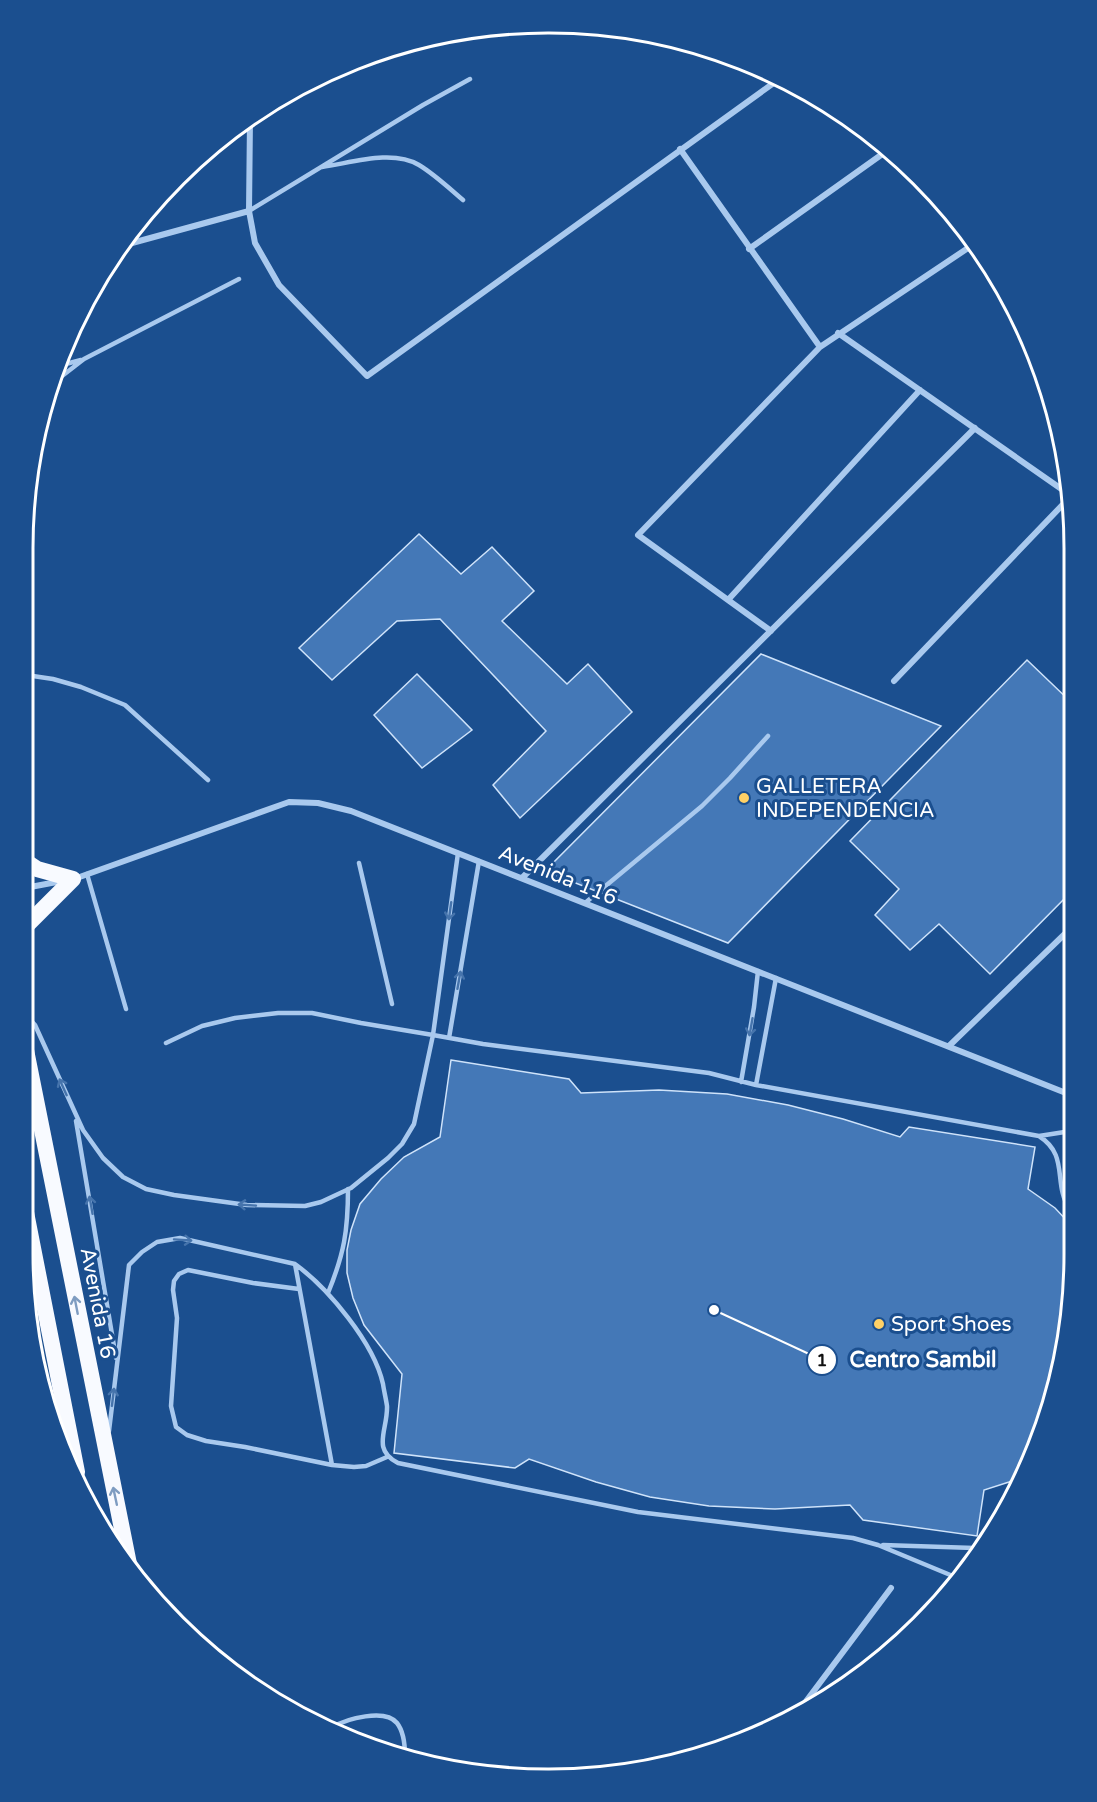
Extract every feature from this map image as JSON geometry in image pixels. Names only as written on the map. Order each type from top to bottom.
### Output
[{"type":"highway","points":[[33,866],[38,869],[80,877]]},
{"type":"highway","points":[[33,920],[80,877]]},
{"type":"highway","name":"Avenida 16","points":[[33,1086],[125,1547]]},
{"type":"highway","points":[[33,1254],[64,1431]]},
{"type":"street","points":[[250,129],[249,211],[255,243],[279,285],[367,376],[772,84]]},
{"type":"street","points":[[680,149],[820,347]]},
{"type":"street","points":[[749,249],[881,155]]},
{"type":"street","points":[[135,242],[249,211]]},
{"type":"street","points":[[771,631],[638,535],[820,347],[967,249]]},
{"type":"street","points":[[838,333],[1061,489]]},
{"type":"street","points":[[728,600],[920,390]]},
{"type":"street","points":[[522,878],[975,428]]},
{"type":"street","points":[[894,681],[1062,504]]},
{"type":"street","name":"Avenida 116","points":[[33,886],[80,877],[289,802],[318,803],[351,811],[1064,1092]]},
{"type":"street","points":[[949,1047],[1064,937]]},
{"type":"street","points":[[808,1699],[891,1588]]},
{"type":"lane","points":[[249,211],[423,105],[471,79]]},
{"type":"lane","points":[[319,167],[382,158],[401,159],[418,164],[463,200]]},
{"type":"lane","points":[[63,375],[84,359],[239,279]]},
{"type":"lane","points":[[67,363],[84,359]]},
{"type":"lane","points":[[33,676],[81,687],[124,705],[208,780]]},
{"type":"lane","points":[[585,903],[702,806],[768,736]]},
{"type":"lane","points":[[33,1023],[75,1116],[103,1158],[123,1177],[146,1189],[219,1202],[305,1206],[321,1202],[348,1189],[388,1158],[402,1144],[414,1124],[433,1035],[458,853]]},
{"type":"lane","points":[[449,1038],[479,861]]},
{"type":"lane","points":[[359,863],[392,1004]]},
{"type":"lane","points":[[80,877],[126,1009]]},
{"type":"lane","points":[[741,1082],[758,971]]},
{"type":"lane","points":[[756,1085],[776,978]]},
{"type":"lane","points":[[166,1042],[202,1026],[235,1018],[278,1013],[312,1013],[449,1038],[709,1073],[756,1085],[1039,1136],[1064,1132]]},
{"type":"lane","points":[[75,1116],[117,1367]]},
{"type":"lane","points":[[1039,1136],[1050,1143],[1056,1152],[1064,1196]]},
{"type":"lane","points":[[328,1293],[341,1263],[348,1222],[348,1189]]},
{"type":"lane","points":[[106,1455],[129,1265],[157,1242],[180,1238],[295,1264],[328,1293],[356,1329],[374,1360],[382,1381],[387,1407],[383,1448],[387,1457],[398,1463],[638,1512],[853,1538],[878,1545],[950,1575]]},
{"type":"lane","points":[[295,1264],[332,1465]]},
{"type":"lane","points":[[299,1289],[253,1283],[188,1270],[179,1274],[174,1281],[173,1290],[177,1318],[171,1410],[176,1427],[187,1435],[206,1441],[332,1465],[366,1466],[387,1457]]},
{"type":"lane","points":[[878,1545],[971,1548]]},
{"type":"lane","points":[[338,1724],[344,1720],[372,1716],[388,1718],[397,1723],[405,1748]]},
{"type":"building","points":[[419,534],[461,574],[492,547],[534,591],[502,621],[567,684],[588,664],[632,712],[520,818],[493,785],[546,731],[440,619],[397,621],[332,680],[299,648]]},
{"type":"building","name":"GALLETERA INDEPENDENCIA","points":[[761,654],[941,726],[728,943],[545,871]]},
{"type":"building","points":[[1027,660],[1064,695],[1064,899],[990,974],[939,924],[910,950],[875,915],[899,889],[850,841]]},
{"type":"building","points":[[417,674],[472,730],[422,768],[374,715]]},
{"type":"building","points":[[451,1060],[569,1079],[581,1093],[659,1090],[727,1094],[788,1105],[900,1137],[909,1127],[1035,1147],[1028,1189],[1055,1208],[1064,1218],[1060,1321],[1046,1387],[1025,1451],[1011,1481],[984,1490],[977,1536],[863,1520],[850,1505],[775,1509],[709,1506],[650,1497],[596,1482],[529,1459],[515,1468],[394,1453],[402,1374],[364,1325],[353,1298],[347,1273],[347,1250],[360,1204],[404,1157],[440,1137]]},
{"type":"place","name":"GALLETERA INDEPENDENCIA","points":[[744,798]]},
{"type":"place","name":"Centro Sambil","points":[[714,1310]]},
{"type":"place","name":"Sport Shoes","points":[[879,1324]]}]
